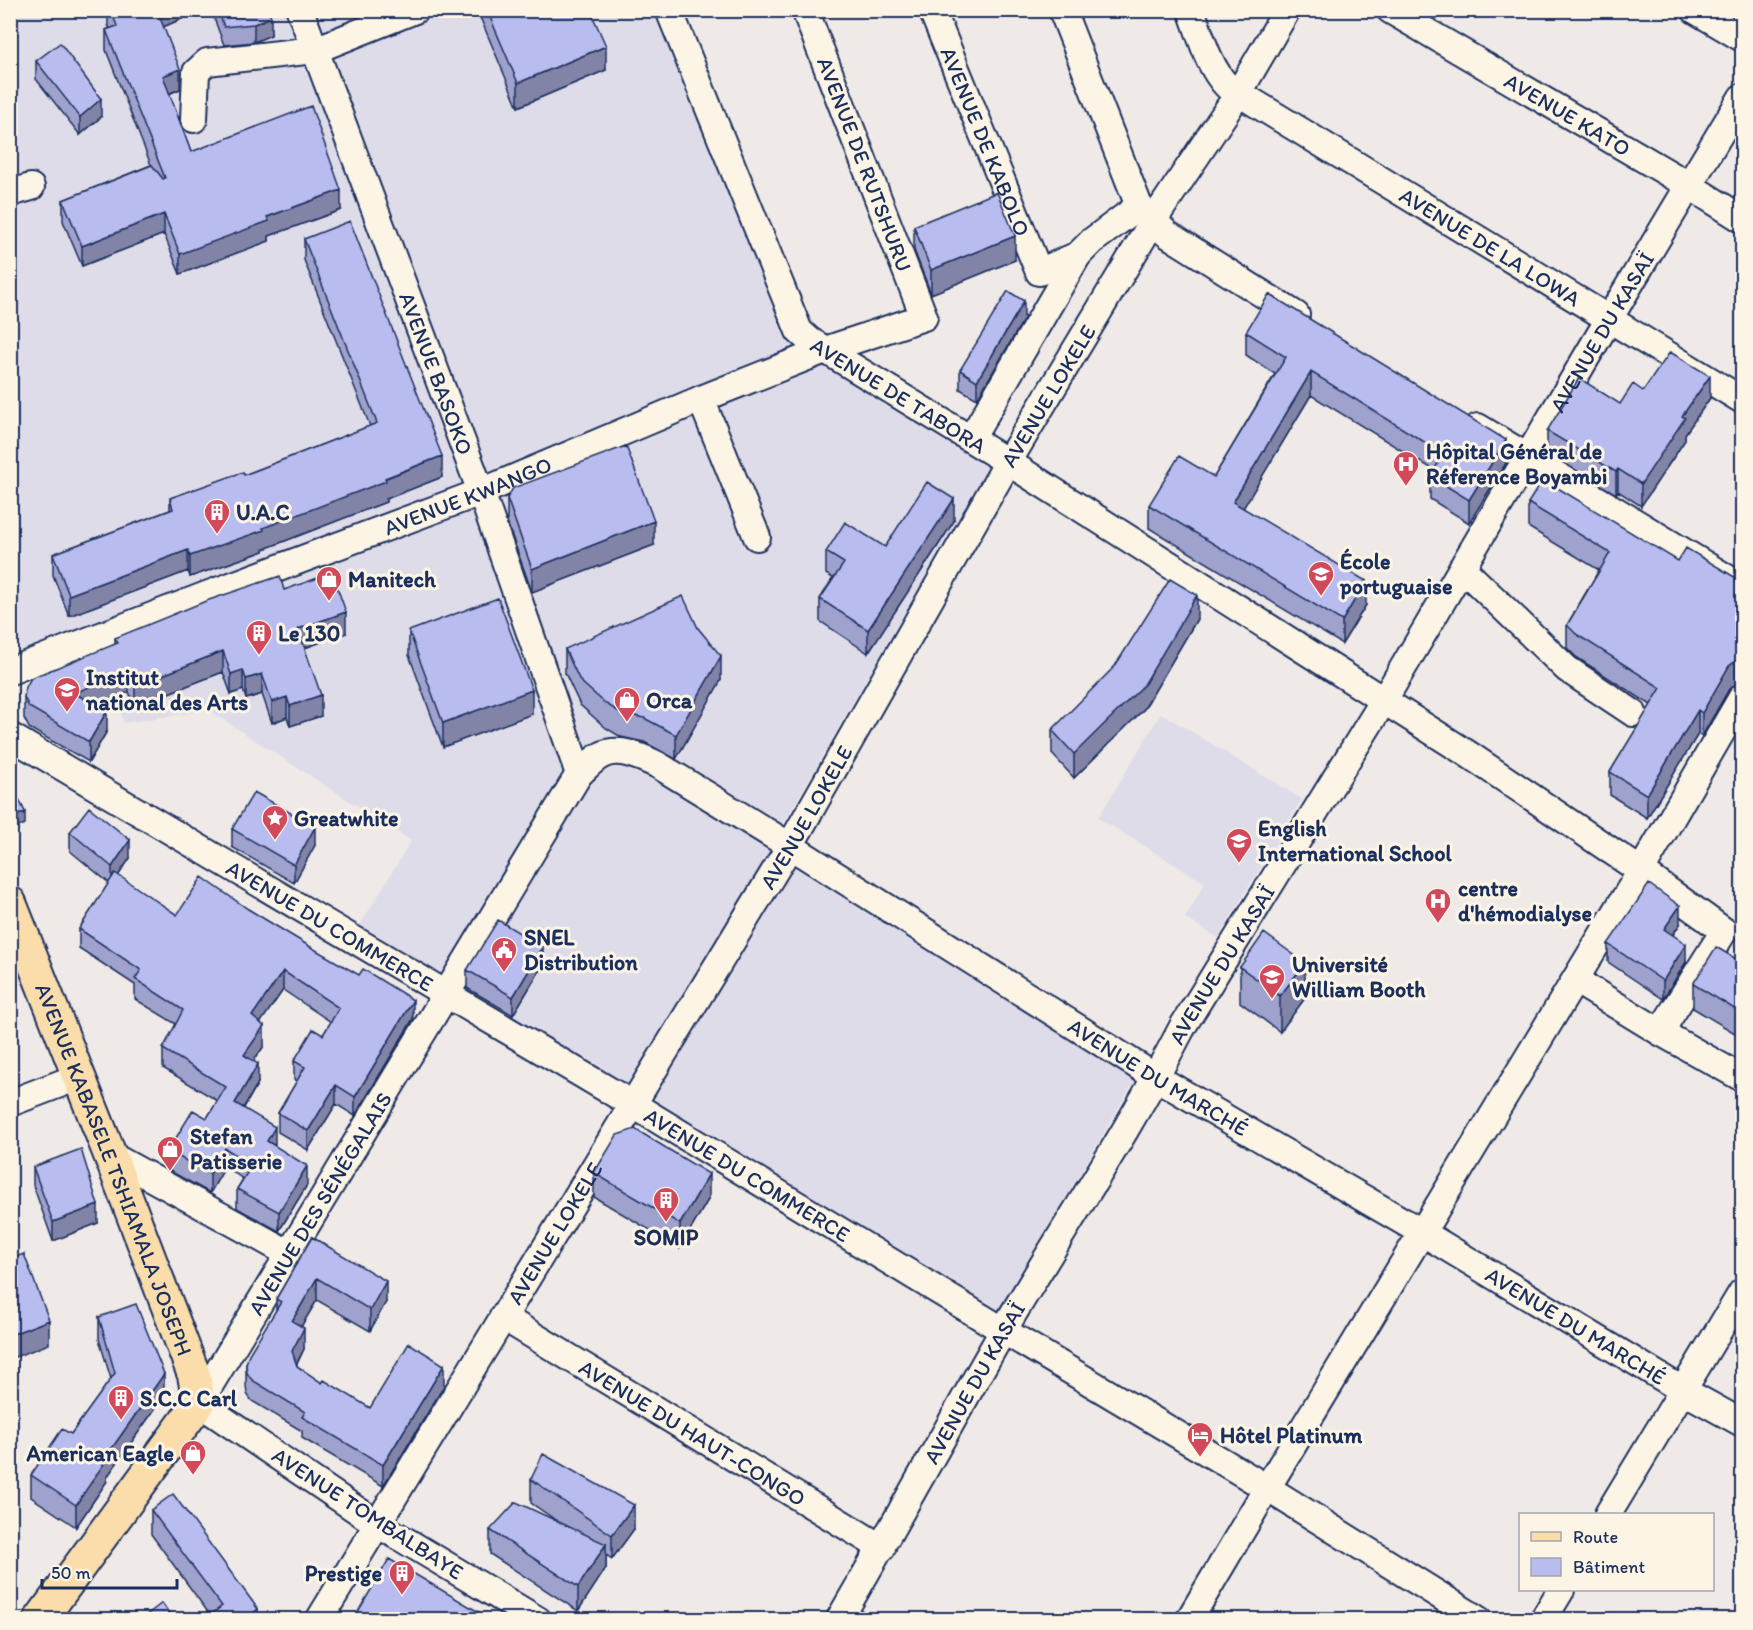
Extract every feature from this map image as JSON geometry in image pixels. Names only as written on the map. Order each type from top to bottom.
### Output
[{"type":"main road","name":"AVENUE KABASELE TSHIAMALA JOSEPH","points":[[10,903],[194,1375],[200,1403]]},
{"type":"main road","name":"AVENUE DES SÉNÉGALAIS","points":[[40,1620],[200,1403]]},
{"type":"street","name":"AVENUE BASOKO","points":[[300,10],[482,492],[579,774]]},
{"type":"street","points":[[194,118],[196,72],[207,62],[315,50],[415,10]]},
{"type":"street","name":"AVENUE DE TABORA","points":[[669,10],[799,331],[825,350],[1008,462],[1384,700],[1641,871],[1724,931],[1660,1032]]},
{"type":"street","name":"AVENUE DE RUTSHURU","points":[[805,10],[924,317]]},
{"type":"street","name":"AVENUE DE KABOLO","points":[[932,10],[1039,272],[1078,255]]},
{"type":"street","points":[[1062,10],[1146,213],[1167,234],[1314,326]]},
{"type":"street","name":"AVENUE DE LA LOWA","points":[[1191,10],[1218,78],[1238,94],[1743,400]]},
{"type":"street","name":"AVENUE LOKELE","points":[[319,1620],[790,846],[1146,213],[1238,94],[1287,10]]},
{"type":"street","name":"AVENUE KATO","points":[[1390,10],[1743,219]]},
{"type":"street","points":[[1695,10],[1743,38]]},
{"type":"street","name":"AVENUE DU KASAÏ","points":[[850,1616],[882,1548],[1004,1331],[1157,1078],[1189,1017],[1384,700],[1743,97]]},
{"type":"street","points":[[971,439],[1078,255],[1092,241],[1146,213]]},
{"type":"street","name":"AVENUE KWANGO","points":[[10,671],[482,492],[701,399],[825,350],[924,317]]},
{"type":"street","points":[[701,399],[757,537]]},
{"type":"street","points":[[1456,414],[1743,587]]},
{"type":"street","points":[[1462,568],[1567,669],[1633,713]]},
{"type":"street","points":[[1189,1620],[1641,871],[1743,697]]},
{"type":"street","name":"AVENUE DU COMMERCE","points":[[10,736],[632,1104],[1267,1488],[1479,1620]]},
{"type":"street","name":"AVENUE DU MARCHÉ","points":[[579,774],[603,754],[615,752],[636,755],[658,765],[1157,1078],[1423,1233],[1683,1391],[1743,1423]]},
{"type":"street","name":"AVENUE DES SÉNÉGALAIS","points":[[200,1403],[579,774]]},
{"type":"street","points":[[1575,980],[1660,1032],[1743,1078]]},
{"type":"street","points":[[10,1103],[78,1077]]},
{"type":"street","points":[[110,1155],[290,1254]]},
{"type":"street","points":[[1609,1513],[1743,1292]]},
{"type":"street","name":"AVENUE DU HAUT-CONGO","points":[[503,1317],[882,1548]]},
{"type":"street","name":"AVENUE TOMBALBAYE","points":[[200,1403],[376,1523],[538,1620]]},
{"type":"street","points":[[1543,1620],[1560,1591]]},
{"type":"shaded area","points":[[10,11],[668,11],[795,337],[991,462],[768,851],[1135,1080],[1000,1310],[460,994],[357,930],[411,841],[208,710],[124,723],[102,659],[35,681],[10,622]]},
{"type":"shaded area","points":[[1161,713],[1302,799],[1218,938],[1185,918],[1205,883],[1098,818]]},
{"type":"building","points":[[111,10],[157,10],[180,69],[163,76],[191,152],[311,106],[341,190],[267,217],[269,221],[180,254],[164,214],[82,246],[63,200],[152,165],[163,179],[165,178],[106,30],[117,26]]},
{"type":"building","points":[[218,10],[269,10],[271,17],[254,24],[224,27]]},
{"type":"building","points":[[487,10],[590,10],[606,46],[518,83]]},
{"type":"building","points":[[60,43],[101,99],[80,117],[36,61]]},
{"type":"building","points":[[997,192],[1015,236],[931,270],[914,226]]},
{"type":"building","points":[[350,221],[442,456],[385,478],[386,481],[263,528],[264,530],[190,556],[188,550],[69,595],[53,554],[173,509],[170,498],[243,472],[244,475],[377,423],[304,239]]},
{"type":"building","points":[[1008,291],[1024,301],[977,381],[960,370]]},
{"type":"building","points":[[1269,294],[1506,440],[1469,500],[1430,476],[1444,454],[1311,372],[1233,502],[1366,581],[1342,621],[1149,505],[1179,456],[1214,477],[1286,357],[1246,332]]},
{"type":"building","points":[[1670,352],[1710,376],[1682,416],[1685,418],[1641,484],[1618,469],[1616,472],[1547,431],[1579,378],[1620,404],[1633,384],[1643,391]]},
{"type":"building","points":[[626,446],[654,521],[532,569],[507,498],[513,488]]},
{"type":"building","points":[[1543,479],[1678,561],[1686,548],[1743,582],[1743,651],[1729,666],[1702,713],[1698,710],[1647,795],[1610,772],[1661,688],[1576,634],[1567,625],[1610,553],[1528,503]]},
{"type":"building","points":[[927,482],[954,499],[868,630],[820,599],[844,563],[826,552],[845,522],[885,547]]},
{"type":"building","points":[[332,573],[346,612],[298,629],[321,695],[290,706],[287,697],[272,702],[262,674],[246,679],[243,670],[231,674],[223,651],[135,686],[129,671],[74,693],[107,711],[89,742],[29,707],[24,697],[31,678],[118,643],[115,638],[206,601],[280,576],[284,590]]},
{"type":"building","points":[[1170,579],[1197,595],[1144,685],[1074,754],[1052,730],[1115,666]]},
{"type":"building","points":[[683,596],[698,628],[721,656],[676,735],[644,718],[621,713],[606,704],[580,681],[565,649]]},
{"type":"building","points":[[498,598],[532,690],[443,723],[409,631]]},
{"type":"building","points":[[10,780],[25,812],[10,819]]},
{"type":"building","points":[[254,792],[315,827],[294,865],[232,829]]},
{"type":"building","points":[[89,807],[130,840],[112,867],[70,832]]},
{"type":"building","points":[[115,873],[177,915],[202,877],[248,909],[309,946],[359,975],[363,969],[413,1000],[355,1097],[336,1085],[308,1131],[278,1113],[305,1067],[294,1061],[313,1029],[323,1035],[339,1008],[283,971],[252,1016],[264,1026],[244,1055],[258,1064],[235,1103],[275,1127],[267,1141],[307,1166],[279,1212],[237,1189],[252,1165],[225,1148],[210,1174],[168,1151],[193,1110],[207,1118],[226,1087],[163,1049],[183,1010],[135,979],[141,970],[79,929]]},
{"type":"building","points":[[1649,884],[1680,906],[1664,929],[1686,944],[1663,981],[1608,944]]},
{"type":"building","points":[[498,920],[543,947],[513,997],[467,970]]},
{"type":"building","points":[[1264,933],[1305,963],[1280,996],[1240,967]]},
{"type":"building","points":[[1716,947],[1743,963],[1743,1014],[1693,984]]},
{"type":"building","points":[[635,1129],[709,1174],[680,1224],[594,1173],[617,1135]]},
{"type":"building","points":[[81,1149],[98,1205],[53,1222],[33,1167]]},
{"type":"building","points":[[312,1237],[386,1281],[370,1310],[317,1278],[292,1321],[304,1328],[292,1351],[297,1366],[322,1383],[324,1380],[370,1408],[409,1343],[444,1365],[383,1465],[302,1417],[305,1412],[252,1380],[247,1373],[246,1364],[249,1354],[281,1302],[276,1299]]},
{"type":"building","points":[[24,1254],[49,1320],[10,1335],[10,1259]]},
{"type":"building","points":[[136,1304],[164,1374],[105,1458],[107,1459],[76,1505],[31,1475],[62,1429],[71,1434],[115,1373],[99,1317]]},
{"type":"building","points":[[543,1454],[634,1505],[612,1535],[531,1479]]},
{"type":"building","points":[[173,1494],[258,1609],[245,1620],[204,1620],[222,1606],[151,1510]]},
{"type":"building","points":[[516,1502],[606,1544],[578,1587],[490,1530]]},
{"type":"building","name":"Prestige","points":[[389,1559],[479,1612],[475,1620],[353,1620]]},
{"type":"building","points":[[162,1603],[174,1620],[140,1620]]},
{"type":"place","name":"Hôpital Général de Réference Boyambi","points":[[1406,487]]},
{"type":"place","name":"U.A.C","points":[[217,535]]},
{"type":"place","name":"École portuguaise","points":[[1321,597]]},
{"type":"place","name":"Manitech","points":[[329,602]]},
{"type":"place","name":"Le 130","points":[[259,656]]},
{"type":"place","name":"Institut national des Arts","points":[[67,713]]},
{"type":"place","name":"Orca","points":[[627,723]]},
{"type":"place","name":"Greatwhite","points":[[275,841]]},
{"type":"place","name":"English International School","points":[[1239,864]]},
{"type":"place","name":"centre d'hémodialyse","points":[[1438,924]]},
{"type":"place","name":"SNEL Distribution","points":[[504,973]]},
{"type":"place","name":"Université William Booth","points":[[1272,1000]]},
{"type":"place","name":"Stefan Patisserie","points":[[170,1172]]},
{"type":"place","name":"SOMIP","points":[[666,1223]]},
{"type":"place","name":"S.C.C Carl","points":[[121,1421]]},
{"type":"place","name":"Hôtel Platinum","points":[[1200,1458]]},
{"type":"place","name":"American Eagle","points":[[193,1476]]},
{"type":"place","name":"Prestige","points":[[402,1596]]}]
